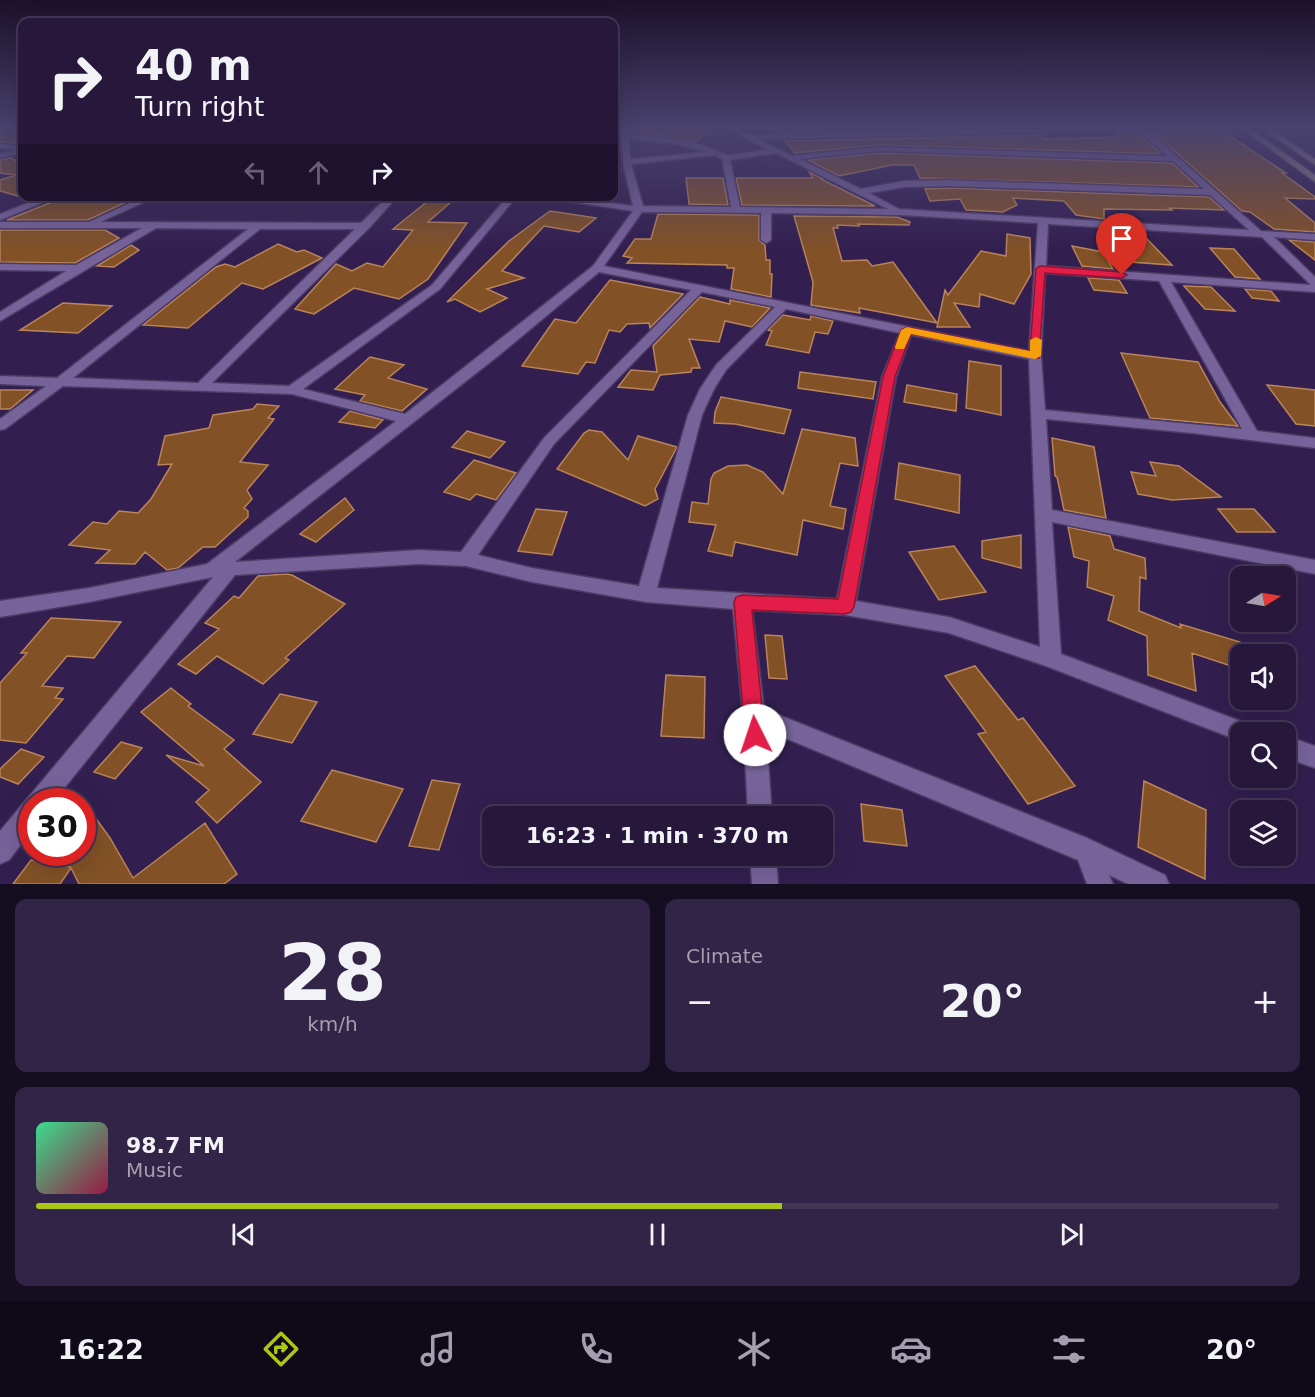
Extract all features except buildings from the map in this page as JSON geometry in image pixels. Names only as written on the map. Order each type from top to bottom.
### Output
[{"type":"main road","points":[[1300,168],[1315,179]]},
{"type":"street","points":[[626,168],[639,209]]},
{"type":"street","points":[[726,168],[736,211]]},
{"type":"street","points":[[812,168],[901,212]]},
{"type":"street","points":[[1185,168],[1315,283]]},
{"type":"street","points":[[859,192],[904,184],[949,183],[1212,192]]},
{"type":"street","points":[[0,217],[42,201]]},
{"type":"street","points":[[88,225],[143,201]]},
{"type":"street","points":[[202,387],[366,226],[388,201]]},
{"type":"street","points":[[292,390],[436,286],[509,201]]},
{"type":"street","points":[[576,201],[639,209],[901,212],[1315,237]]},
{"type":"street","points":[[49,788],[221,570],[597,268],[639,209]]},
{"type":"street","points":[[766,211],[766,240]]},
{"type":"street","points":[[1043,221],[1035,356],[1040,414],[1051,659]]},
{"type":"street","points":[[0,225],[366,226]]},
{"type":"street","points":[[0,317],[78,268],[156,225]]},
{"type":"street","points":[[0,426],[60,382],[257,226]]},
{"type":"street","points":[[0,267],[78,268]]},
{"type":"street","points":[[597,268],[1035,356]]},
{"type":"street","points":[[1040,269],[1315,289]]},
{"type":"street","points":[[1163,278],[1252,435]]},
{"type":"street","points":[[466,559],[549,441],[699,289]]},
{"type":"street","points":[[646,595],[695,415],[707,389],[721,368],[783,306]]},
{"type":"street","points":[[845,607],[889,377],[907,330]]},
{"type":"street","points":[[0,380],[292,390],[407,419]]},
{"type":"street","points":[[1040,414],[1315,443]]},
{"type":"street","points":[[1045,515],[1315,567]]},
{"type":"street","points":[[0,609],[221,570],[419,557],[466,559],[532,575],[646,595],[845,607],[950,625],[1051,659],[1230,727]]},
{"type":"street","points":[[742,602],[754,715],[759,806]]},
{"type":"street","points":[[754,715],[1087,851],[1156,884]]},
{"type":"street","points":[[1296,750],[1315,757]]},
{"type":"street","points":[[0,851],[18,828]]},
{"type":"street","points":[[1087,851],[1100,884]]},
{"type":"street","points":[[764,866],[765,884]]},
{"type":"slow traffic","points":[[900,347],[907,330],[1035,356],[1036,340]]},
{"type":"route","points":[[755,735],[742,602],[845,607],[889,377],[907,330],[1035,356],[1040,269],[1122,275]]}]
